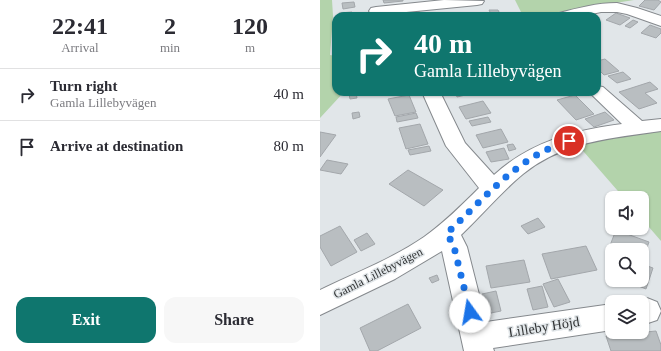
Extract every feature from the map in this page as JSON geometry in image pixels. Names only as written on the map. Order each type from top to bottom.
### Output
[{"type":"street","points":[[376,9],[477,1]]},
{"type":"street","points":[[582,12],[600,8],[609,8],[632,11],[661,21]]},
{"type":"street","points":[[601,95],[638,128]]},
{"type":"street","points":[[433,96],[456,146],[493,189]]},
{"type":"street","name":"Gamla Lillebyvägen","points":[[320,303],[407,260],[425,249],[447,233],[493,189],[533,156],[555,145],[588,137],[661,125]]},
{"type":"street","name":"Lilleby Höjd","points":[[447,233],[454,247],[477,344],[605,318]]},
{"type":"green space","points":[[320,0],[332,0],[330,55],[332,55],[332,96],[340,96],[320,118]]},
{"type":"green space","points":[[515,0],[634,0],[558,12],[521,12]]},
{"type":"green space","points":[[661,130],[661,241],[649,227],[649,191],[618,191],[577,144]]},
{"type":"building","points":[[383,0],[403,0],[403,1],[384,3]]},
{"type":"building","points":[[645,0],[658,0],[661,2],[654,10],[639,6]]},
{"type":"building","points":[[354,2],[355,7],[343,9],[342,3]]},
{"type":"building","points":[[489,10],[498,10],[499,12],[490,12]]},
{"type":"building","points":[[616,13],[630,18],[620,25],[606,20]]},
{"type":"building","points":[[633,20],[638,22],[630,28],[625,26]]},
{"type":"building","points":[[650,25],[661,29],[661,33],[656,38],[641,33]]},
{"type":"building","points":[[605,59],[619,71],[604,75],[601,72],[601,60]]},
{"type":"building","points":[[623,72],[631,79],[617,83],[608,76]]},
{"type":"building","points":[[650,82],[658,89],[645,93],[657,103],[639,109],[619,92]]},
{"type":"building","points":[[349,96],[357,96],[357,98],[350,99]]},
{"type":"building","points":[[409,96],[416,112],[395,116],[388,99]]},
{"type":"building","points":[[576,96],[594,114],[576,120],[557,100]]},
{"type":"building","points":[[483,101],[491,113],[466,119],[459,107]]},
{"type":"building","points":[[359,112],[360,117],[353,119],[352,113]]},
{"type":"building","points":[[605,112],[614,120],[594,127],[585,119]]},
{"type":"building","points":[[416,113],[418,118],[397,122],[396,117]]},
{"type":"building","points":[[488,117],[491,122],[472,126],[469,121]]},
{"type":"building","points":[[420,124],[428,144],[406,149],[399,128]]},
{"type":"building","points":[[501,129],[508,142],[483,148],[476,135]]},
{"type":"building","points":[[320,132],[336,135],[320,157]]},
{"type":"building","points":[[513,144],[516,149],[509,151],[507,145]]},
{"type":"building","points":[[429,146],[431,151],[410,155],[408,150]]},
{"type":"building","points":[[504,148],[509,159],[491,162],[486,152]]},
{"type":"building","points":[[327,160],[348,164],[341,174],[320,170]]},
{"type":"building","points":[[408,170],[443,190],[424,206],[389,184]]},
{"type":"building","points":[[538,218],[545,227],[528,234],[521,226]]},
{"type":"building","points":[[340,226],[357,252],[331,266],[320,247],[320,236]]},
{"type":"building","points":[[367,233],[375,244],[361,251],[354,240]]},
{"type":"building","points":[[614,235],[630,235],[649,242],[649,243],[611,243]]},
{"type":"building","points":[[586,246],[597,270],[551,279],[542,254]]},
{"type":"building","points":[[524,260],[530,282],[491,288],[486,266]]},
{"type":"building","points":[[649,267],[653,268],[649,280]]},
{"type":"building","points":[[437,275],[439,280],[432,283],[429,278]]},
{"type":"building","points":[[558,279],[570,302],[554,307],[543,284]]},
{"type":"building","points":[[542,286],[548,307],[533,310],[527,289]]},
{"type":"building","points":[[496,291],[501,311],[486,314],[482,294]]},
{"type":"building","points":[[408,304],[421,328],[377,351],[370,351],[360,328]]},
{"type":"building","points":[[656,331],[661,345],[661,351],[611,351],[607,339],[649,339],[649,332]]},
{"type":"route","points":[[470,312],[454,247],[447,233],[507,175],[542,151],[569,141]]}]
